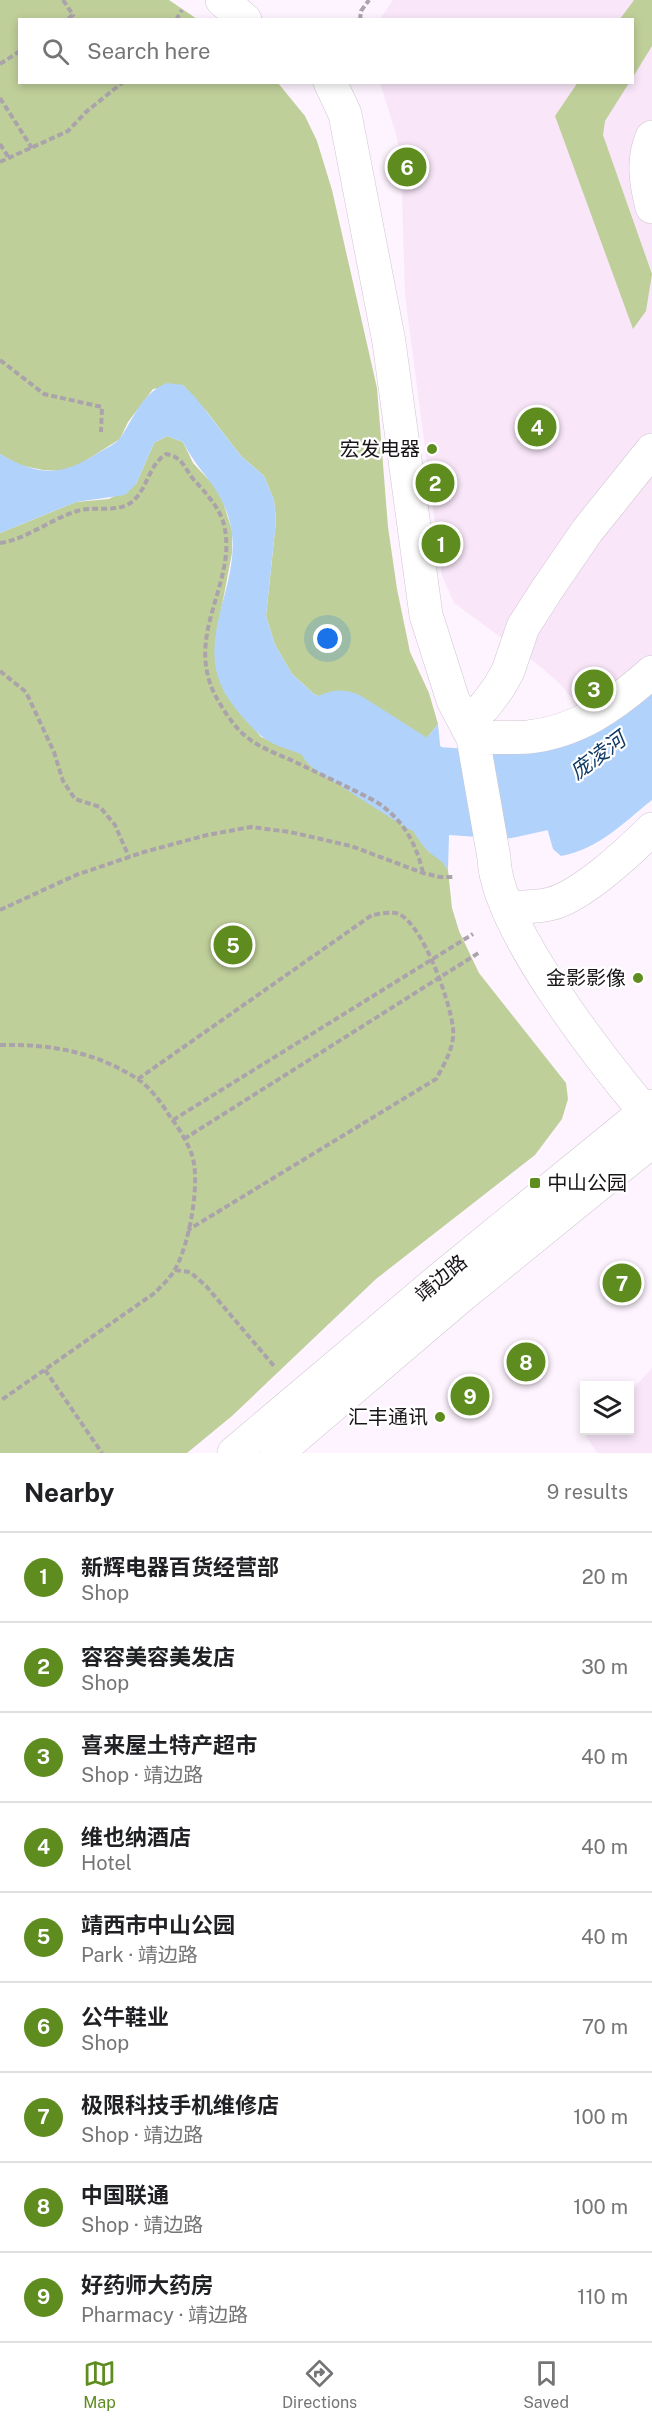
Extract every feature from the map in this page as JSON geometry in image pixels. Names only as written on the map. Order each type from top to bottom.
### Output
[{"type":"street","points":[[222,0],[243,18]]},
{"type":"street","points":[[331,84],[345,114],[389,342],[426,615],[453,700],[470,738],[494,866],[508,908],[560,1001],[650,1120]]},
{"type":"street","points":[[651,146],[645,181],[652,207]]},
{"type":"street","points":[[470,738],[484,706],[508,671],[523,627],[567,560],[652,450]]},
{"type":"street","points":[[470,738],[529,737],[583,722],[603,712],[652,672]]},
{"type":"street","points":[[508,908],[553,903],[590,883],[627,854],[652,829]]},
{"type":"street","name":"靖边路","points":[[234,1453],[440,1279],[650,1120]]},
{"type":"street","name":"靖边路","points":[[277,1453],[460,1297],[650,1120]]},
{"type":"path","points":[[63,0],[73,15],[69,18]]},
{"type":"path","points":[[360,18],[361,11],[369,0]]},
{"type":"path","points":[[0,62],[18,52]]},
{"type":"path","points":[[0,162],[68,131],[86,112],[121,84]]},
{"type":"path","points":[[0,98],[32,148]]},
{"type":"path","points":[[0,144],[9,158]]},
{"type":"path","points":[[0,360],[44,394],[102,407],[101,432]]},
{"type":"path","points":[[0,543],[24,536],[79,510],[120,507],[134,500],[158,459],[166,454],[181,459],[193,478],[205,490],[224,525],[225,554],[206,627],[207,673],[214,694],[242,733],[262,747],[375,801],[392,812],[418,849],[423,873]]},
{"type":"path","points":[[0,671],[26,692],[54,752],[63,781],[75,799],[100,807],[115,825],[129,857]]},
{"type":"path","points":[[0,910],[76,875],[129,857],[207,835],[251,827],[290,832],[351,846],[423,873],[466,878],[494,866]]},
{"type":"path","points":[[138,1079],[372,915],[396,913],[408,919],[419,933],[439,979],[453,1028],[449,1056],[436,1079],[188,1230]]},
{"type":"path","points":[[473,924],[480,952],[485,959]]},
{"type":"path","points":[[172,1120],[476,932]]},
{"type":"path","points":[[184,1139],[480,952]]},
{"type":"path","points":[[0,1045],[58,1047],[82,1053],[138,1079],[161,1102],[193,1156],[195,1187],[188,1230],[175,1270],[156,1292],[0,1401]]},
{"type":"path","points":[[175,1270],[190,1272],[206,1286],[278,1372]]},
{"type":"path","points":[[45,1370],[102,1453]]},
{"type":"shaded area","points":[[393,0],[652,0],[652,659],[582,710],[560,684],[537,664],[454,603],[442,576],[405,296],[401,160],[396,134],[380,84],[634,84],[634,18],[381,18]]},
{"type":"shaded area","points":[[652,1368],[652,1453],[597,1453],[587,1435],[634,1435],[634,1388]]},
{"type":"green space","points":[[0,0],[169,0],[196,18],[18,18],[18,84],[279,84],[305,116],[317,141],[332,190],[377,388],[388,527],[397,589],[410,652],[429,693],[438,724],[426,739],[409,741],[389,732],[362,714],[314,694],[292,674],[275,645],[266,616],[276,521],[274,500],[264,476],[241,456],[183,385],[153,389],[128,422],[120,439],[77,466],[62,471],[43,470],[19,465],[0,454]]},
{"type":"green space","points":[[634,0],[652,0],[652,46],[634,75],[634,18],[621,18]]},
{"type":"green space","points":[[577,84],[628,84],[605,121],[603,135],[652,274],[646,311],[633,329],[555,116]]},
{"type":"green space","points":[[167,436],[183,442],[193,463],[220,492],[232,531],[232,553],[219,621],[225,693],[261,737],[309,757],[384,795],[398,809],[429,852],[440,857],[448,870],[452,908],[459,931],[479,973],[566,1083],[568,1099],[562,1119],[535,1155],[376,1279],[232,1416],[187,1453],[0,1453],[0,533],[76,502],[109,499],[136,484],[154,443]]},
{"type":"water","points":[[167,383],[183,385],[241,456],[264,476],[274,500],[276,521],[266,616],[275,645],[292,674],[314,694],[362,714],[389,732],[409,741],[426,739],[438,724],[449,836],[448,870],[423,846],[391,801],[347,775],[265,739],[236,710],[228,698],[217,673],[214,652],[233,549],[231,528],[223,502],[183,442],[167,436],[154,443],[136,484],[125,495],[76,502],[0,533],[0,454],[26,466],[49,471],[61,470],[84,461],[116,442],[145,399],[158,387]]},
{"type":"water","name":"庞凌河","points":[[652,694],[652,800],[599,841],[575,853],[561,856],[553,849],[539,800],[541,776],[552,762],[576,752]]},
{"type":"waterway","name":"庞凌河","points":[[340,734],[428,790],[505,795],[564,782],[652,715]]},
{"type":"place","name":"公牛鞋业","points":[[407,167]]},
{"type":"place","name":"维也纳酒店","points":[[537,427]]},
{"type":"place","name":"宏发电器","points":[[432,449]]},
{"type":"place","name":"容容美容美发店","points":[[435,483]]},
{"type":"place","name":"新辉电器百货经营部","points":[[441,544]]},
{"type":"place","name":"喜来屋土特产超市","points":[[594,689]]},
{"type":"place","name":"靖西市中山公园","points":[[233,945]]},
{"type":"place","name":"金影影像","points":[[638,978]]},
{"type":"place","name":"中山公园","points":[[535,1183]]},
{"type":"place","name":"极限科技手机维修店","points":[[622,1283]]},
{"type":"place","name":"中国联通","points":[[526,1362]]},
{"type":"place","name":"好药师大药房","points":[[470,1396]]},
{"type":"place","name":"汇丰通讯","points":[[440,1417]]}]
